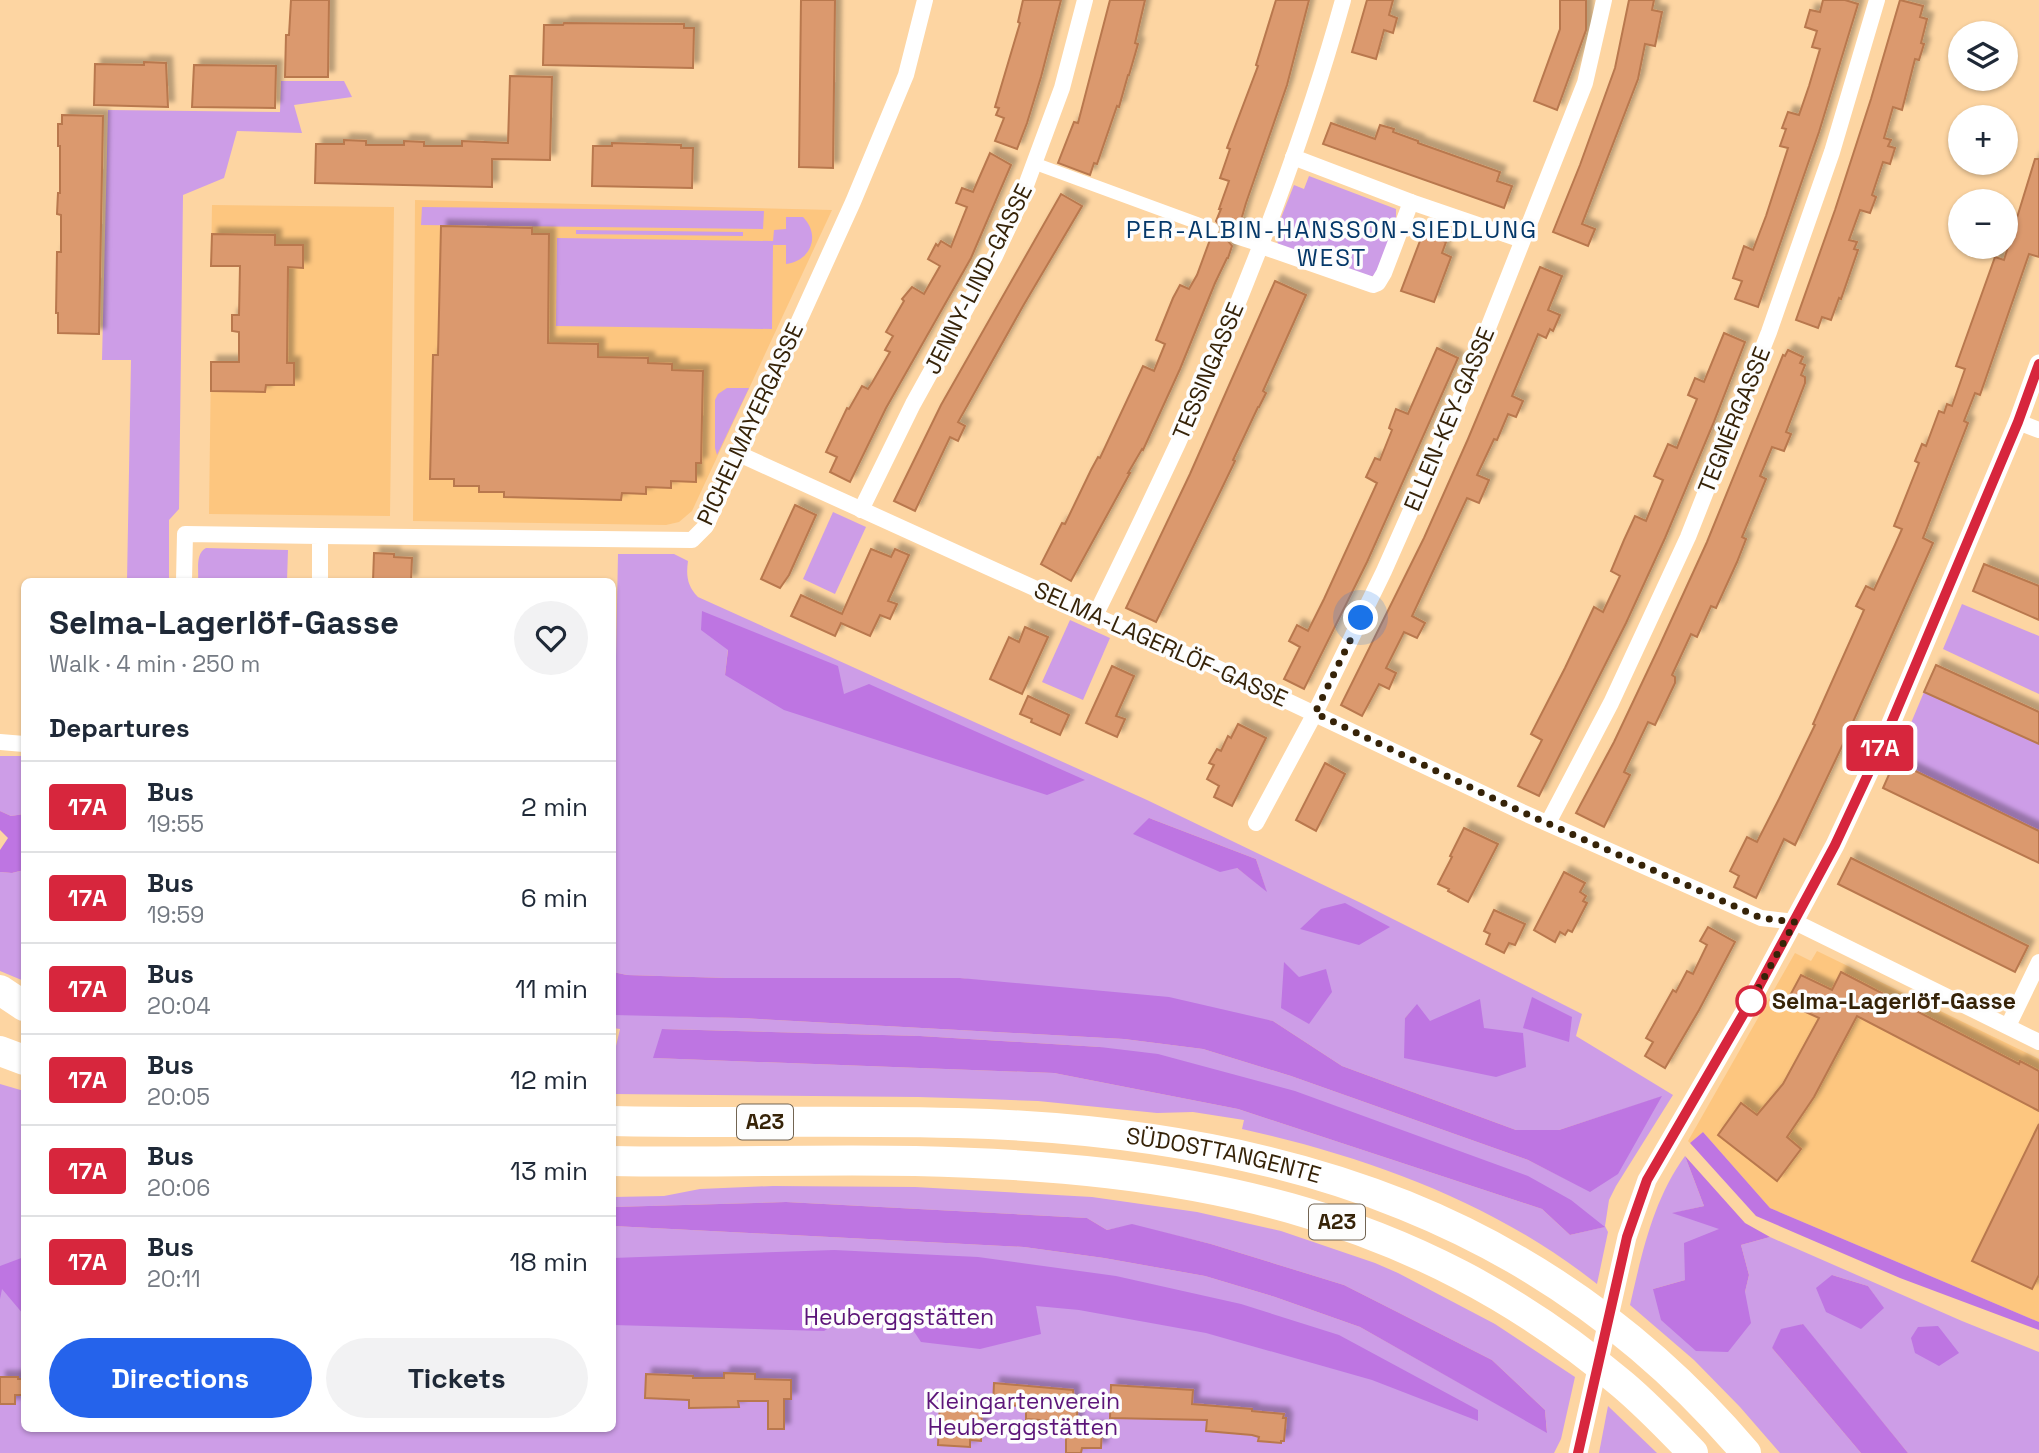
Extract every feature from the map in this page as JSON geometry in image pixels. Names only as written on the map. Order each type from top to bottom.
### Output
[{"type":"highway","points":[[0,990],[21,1004]]},
{"type":"highway","points":[[0,1012],[21,1020]]},
{"type":"highway","name":"SÜDOSTTANGENTE","points":[[616,1121],[918,1122],[1070,1130],[1196,1145],[1346,1182],[1432,1216],[1531,1268],[1644,1350],[1683,1385],[1746,1453]]},
{"type":"highway","name":"SÜDOSTTANGENTE","points":[[616,1161],[914,1161],[1028,1167],[1125,1175],[1189,1184],[1285,1206],[1373,1234],[1420,1254],[1514,1304],[1588,1356],[1623,1385],[1693,1453]]},
{"type":"street","name":"PICHELMAYERGASSE","points":[[184,578],[185,534],[692,540],[706,526],[853,202],[906,75],[925,0]]},
{"type":"street","name":"JENNY-LIND-GASSE","points":[[861,510],[913,404],[995,256],[1018,207],[1062,88],[1085,0]]},
{"type":"street","name":"TESSINGASSE","points":[[1095,616],[1178,443],[1261,246],[1320,79],[1343,0]]},
{"type":"street","name":"ELLEN-KEY-GASSE","points":[[1256,823],[1315,713],[1384,571],[1458,404],[1585,83],[1604,0]]},
{"type":"street","name":"TEGNÉRGASSE","points":[[1548,823],[1611,703],[1688,537],[1792,268],[1832,152],[1877,0]]},
{"type":"street","points":[[1293,157],[1522,240]]},
{"type":"street","points":[[1036,164],[1213,229]]},
{"type":"street","points":[[1236,238],[1366,284],[1376,285],[1384,273],[1411,202]]},
{"type":"street","points":[[1579,1449],[1627,1237],[1647,1180],[1795,922],[1835,845],[1884,740],[2018,422],[2039,364]]},
{"type":"street","points":[[2018,422],[2039,430]]},
{"type":"street","name":"SELMA-LAGERLÖF-GASSE","points":[[739,454],[1095,616],[1209,664],[1548,823],[1761,918],[1795,922],[2039,1042]]},
{"type":"street","points":[[320,537],[320,578]]},
{"type":"street","points":[[0,742],[21,744]]},
{"type":"street","points":[[2008,1026],[2039,962]]},
{"type":"shaded area","points":[[415,200],[832,210],[692,511],[679,522],[666,525],[413,521]]},
{"type":"shaded area","points":[[212,205],[394,207],[390,516],[209,514],[211,362],[239,362],[239,332],[232,331],[232,315],[239,315],[240,267],[211,266]]},
{"type":"shaded area","points":[[702,611],[838,666],[844,694],[869,684],[1085,780],[1047,795],[784,710],[725,675],[728,650],[701,630]]},
{"type":"shaded area","points":[[0,811],[11,816],[21,814],[21,871],[0,872],[0,850],[8,838],[0,830]]},
{"type":"shaded area","points":[[1149,818],[1256,859],[1267,892],[1237,868],[1220,872],[1133,834]]},
{"type":"shaded area","points":[[1345,903],[1390,927],[1359,945],[1300,929],[1321,909]]},
{"type":"shaded area","points":[[1817,951],[2039,1059],[2039,1322],[1770,1208],[1703,1132],[1690,1143],[1688,1141],[1795,953],[1811,961]]},
{"type":"shaded area","points":[[1284,962],[1299,977],[1326,969],[1332,992],[1309,1024],[1281,1008]]},
{"type":"shaded area","points":[[616,973],[726,978],[960,978],[1169,997],[1273,1021],[1342,1066],[1516,1130],[1559,1130],[1662,1096],[1618,1174],[1590,1192],[1528,1160],[1291,1076],[1203,1049],[1124,1039],[740,1018],[616,1015]]},
{"type":"shaded area","points":[[1532,997],[1572,1017],[1569,1042],[1523,1028]]},
{"type":"shaded area","points":[[1480,999],[1484,1028],[1523,1033],[1526,1067],[1496,1077],[1404,1058],[1405,1018],[1417,1004],[1430,1021]]},
{"type":"shaded area","points":[[662,1029],[920,1036],[1100,1047],[1158,1054],[1295,1091],[1528,1176],[1571,1200],[1605,1227],[1570,1235],[1542,1209],[1238,1109],[1054,1073],[653,1058]]},
{"type":"shaded area","points":[[1703,1132],[1770,1208],[2039,1322],[2039,1330],[1900,1278],[1756,1216],[1690,1143]]},
{"type":"shaded area","points":[[1685,1156],[1745,1223],[1770,1237],[1741,1245],[1749,1275],[1745,1292],[1751,1323],[1728,1352],[1696,1351],[1661,1320],[1653,1289],[1685,1280],[1684,1243],[1719,1229],[1672,1213],[1704,1206]]},
{"type":"shaded area","points":[[786,1202],[1087,1218],[1107,1230],[1132,1224],[1211,1244],[1344,1285],[1492,1360],[1545,1410],[1547,1433],[1360,1327],[1205,1276],[1024,1247],[616,1226],[616,1207]]},
{"type":"shaded area","points":[[834,1250],[978,1257],[1116,1276],[1241,1304],[1339,1335],[1478,1410],[1478,1421],[1372,1380],[1206,1333],[1079,1310],[1036,1306],[1041,1334],[980,1349],[921,1342],[903,1315],[842,1320],[824,1331],[616,1325],[616,1258]]},
{"type":"shaded area","points":[[21,1258],[21,1311],[2,1289],[0,1299],[0,1266]]},
{"type":"shaded area","points":[[1832,1275],[1868,1286],[1884,1308],[1861,1329],[1826,1312],[1816,1288]]},
{"type":"shaded area","points":[[1803,1324],[1908,1453],[1861,1453],[1772,1348],[1781,1329]]},
{"type":"shaded area","points":[[1938,1326],[1959,1353],[1939,1366],[1915,1353],[1911,1338],[1918,1327]]},
{"type":"green space","points":[[281,81],[344,81],[352,97],[294,105],[302,133],[237,131],[224,178],[183,195],[179,509],[169,520],[169,578],[127,578],[131,360],[102,360],[108,110],[280,112]]},
{"type":"green space","points":[[1309,176],[1396,209],[1396,223],[1375,275],[1368,278],[1278,244],[1275,233],[1294,185],[1304,189]]},
{"type":"green space","points":[[422,207],[764,211],[763,229],[421,225]]},
{"type":"green space","points":[[786,217],[803,217],[812,239],[811,246],[802,258],[786,264],[786,245],[773,245],[772,329],[556,326],[557,238],[773,241],[774,230],[786,229]]},
{"type":"green space","points":[[576,230],[743,232],[743,236],[576,234]]},
{"type":"green space","points":[[727,388],[749,388],[717,455],[715,400],[718,394]]},
{"type":"green space","points":[[833,512],[866,527],[835,594],[803,579]]},
{"type":"green space","points":[[206,548],[288,550],[287,578],[198,578],[199,558]]},
{"type":"green space","points":[[618,554],[674,554],[688,561],[688,580],[698,597],[1147,800],[1582,1014],[1576,1036],[1673,1095],[1609,1200],[1605,1226],[1608,1232],[1597,1284],[1558,1255],[1473,1207],[1383,1169],[1289,1140],[1242,1129],[1244,1120],[1193,1112],[1157,1113],[1038,1101],[616,1094],[616,1046],[620,1029],[616,1028],[616,1014],[740,1018],[1124,1039],[1203,1049],[1291,1076],[1528,1160],[1590,1191],[1661,1097],[1559,1130],[1516,1130],[1342,1066],[1273,1021],[960,978],[726,978],[616,973]],"holes":[[[728,649],[844,694],[725,675]],[[1149,818],[1256,859],[1266,890],[1237,868]],[[1417,1005],[1429,1021],[1483,1028],[1405,1018]],[[663,1029],[920,1036],[1100,1047],[1604,1227],[1570,1235],[1542,1209],[1238,1109],[1054,1073],[654,1058]]]},
{"type":"green space","points":[[1962,604],[2039,636],[2039,694],[1943,649]]},
{"type":"green space","points":[[1070,620],[1110,638],[1083,700],[1042,682]]},
{"type":"green space","points":[[1924,692],[2039,744],[2039,831],[1895,761]]},
{"type":"green space","points":[[0,756],[21,756],[21,814],[11,816],[0,811]]},
{"type":"green space","points":[[21,871],[21,980],[0,971],[0,872]]},
{"type":"green space","points":[[0,1084],[21,1090],[21,1432],[616,1432],[616,1226],[1024,1247],[1205,1276],[1360,1327],[1547,1432],[1545,1410],[1492,1360],[1344,1285],[1211,1244],[1132,1225],[1107,1230],[1087,1218],[786,1202],[616,1207],[616,1197],[664,1196],[700,1189],[773,1186],[915,1187],[1092,1197],[1197,1212],[1281,1231],[1398,1273],[1495,1324],[1575,1377],[1561,1439],[1554,1453],[0,1453]]},
{"type":"green space","points":[[1685,1156],[1704,1206],[1674,1213],[1720,1228],[1685,1280],[1653,1289],[1745,1292],[1749,1275],[1741,1245],[1770,1237],[2039,1352],[2039,1453],[1908,1453],[1802,1324],[1772,1348],[1861,1453],[1780,1453],[1694,1360],[1630,1305],[1650,1228],[1674,1173]],"holes":[[[1832,1275],[1868,1286],[1883,1308]]]},
{"type":"green space","points":[[1608,1406],[1657,1453],[1599,1453]]},
{"type":"building","points":[[291,0],[329,0],[328,77],[285,77],[286,35],[289,35]]},
{"type":"building","points":[[801,0],[835,0],[833,168],[799,167]]},
{"type":"building","points":[[1023,0],[1061,0],[1041,77],[1017,149],[995,141],[1004,118],[996,115],[999,108],[995,107],[1020,23],[1018,22]]},
{"type":"building","points":[[1110,0],[1145,0],[1135,43],[1138,44],[1119,107],[1117,106],[1097,164],[1094,163],[1090,175],[1058,163],[1074,122],[1078,123]]},
{"type":"building","points":[[1276,0],[1309,0],[1287,85],[1238,230],[1228,235],[1232,246],[1228,258],[1143,450],[1071,581],[1041,564],[1062,523],[1065,524],[1098,457],[1100,458],[1143,366],[1154,371],[1165,344],[1156,340],[1180,285],[1189,289],[1211,237],[1221,233],[1221,227],[1216,221],[1229,181],[1220,178],[1230,149],[1227,148],[1258,66],[1256,65]]},
{"type":"building","points":[[1367,0],[1393,0],[1389,15],[1397,18],[1393,33],[1384,30],[1376,59],[1352,52]]},
{"type":"building","points":[[1560,0],[1586,0],[1586,30],[1557,110],[1534,101],[1560,29]]},
{"type":"building","points":[[1629,0],[1654,0],[1652,10],[1662,12],[1655,46],[1645,44],[1638,79],[1582,224],[1595,229],[1588,246],[1553,232],[1615,68]]},
{"type":"building","points":[[1823,0],[1845,0],[1858,4],[1819,132],[1758,307],[1735,299],[1742,281],[1733,278],[1744,246],[1753,250],[1766,216],[1788,148],[1780,146],[1786,129],[1782,128],[1788,112],[1799,115],[1809,86],[1820,49],[1812,47],[1817,31],[1805,27],[1810,10],[1820,12]]},
{"type":"building","points":[[1900,0],[1923,6],[1920,17],[1927,19],[1921,43],[1924,44],[1919,60],[1915,59],[1902,110],[1893,107],[1884,138],[1891,140],[1888,146],[1895,148],[1890,164],[1883,162],[1872,195],[1876,197],[1870,213],[1860,210],[1849,240],[1857,242],[1854,249],[1858,250],[1841,299],[1839,298],[1831,320],[1822,317],[1818,328],[1796,320],[1835,210]]},
{"type":"building","points":[[684,24],[684,28],[694,28],[693,68],[543,65],[544,25]]},
{"type":"building","points":[[144,62],[166,63],[168,107],[94,105],[95,64],[144,65]]},
{"type":"building","points":[[194,65],[276,66],[275,108],[192,107]]},
{"type":"building","points":[[510,76],[552,77],[550,160],[492,159],[492,187],[315,183],[316,144],[344,144],[344,140],[366,141],[366,145],[404,145],[404,141],[424,142],[424,146],[462,146],[462,141],[508,143]]},
{"type":"building","points":[[62,115],[103,116],[99,334],[58,333],[57,252],[61,252],[61,215],[57,214],[60,193],[58,124],[62,124]]},
{"type":"building","points":[[1331,123],[1375,139],[1380,125],[1394,129],[1393,132],[1418,143],[1500,172],[1497,181],[1512,186],[1504,208],[1323,144]]},
{"type":"building","points":[[612,143],[681,145],[681,148],[693,148],[692,188],[592,186],[593,146],[612,146]]},
{"type":"building","points":[[990,153],[1011,165],[971,258],[886,408],[850,482],[830,472],[837,457],[826,452],[847,408],[849,409],[862,386],[868,389],[890,352],[885,350],[893,336],[886,332],[904,301],[902,299],[912,287],[924,294],[940,266],[928,259],[936,244],[938,246],[941,241],[951,247],[967,207],[956,203],[962,188],[973,192]]},
{"type":"building","points":[[2035,159],[2039,159],[2039,257],[2029,254],[1980,395],[1975,393],[1964,421],[1968,423],[1923,538],[1933,543],[1795,845],[1784,839],[1756,898],[1734,887],[1739,876],[1730,871],[1747,837],[1757,842],[1779,799],[1815,725],[1813,724],[1864,610],[1856,606],[1866,586],[1874,590],[1902,529],[1894,526],[1919,463],[1915,461],[1922,444],[1926,446],[1939,411],[1944,413],[1947,404],[1952,406],[1965,369],[1956,366],[1994,259],[2018,259],[2018,214]]},
{"type":"building","points":[[1061,194],[1082,206],[958,422],[965,426],[958,441],[950,437],[915,511],[894,501],[941,405]]},
{"type":"building","points":[[441,226],[532,228],[532,234],[549,234],[548,343],[598,344],[598,357],[648,358],[648,363],[672,364],[672,370],[703,371],[701,463],[696,463],[696,482],[671,481],[671,488],[646,487],[646,494],[622,493],[621,500],[504,497],[504,492],[479,492],[479,486],[454,486],[454,479],[430,479],[433,355],[438,355]]},
{"type":"building","points":[[1423,233],[1446,242],[1442,253],[1451,257],[1434,302],[1401,291]]},
{"type":"building","points":[[212,234],[275,235],[275,245],[303,245],[303,268],[288,267],[287,363],[294,363],[294,385],[266,385],[265,392],[211,391],[211,362],[239,362],[239,332],[232,331],[232,315],[239,315],[240,266],[211,266]]},
{"type":"building","points":[[1540,267],[1562,276],[1548,310],[1560,315],[1553,331],[1550,329],[1546,338],[1538,334],[1512,396],[1523,401],[1516,417],[1508,414],[1477,475],[1489,480],[1479,503],[1467,498],[1412,616],[1425,623],[1417,638],[1404,632],[1386,668],[1396,673],[1389,689],[1379,684],[1362,716],[1341,705],[1424,538]]},
{"type":"building","points":[[1275,281],[1306,295],[1263,391],[1266,393],[1233,460],[1235,461],[1156,622],[1126,608],[1190,474]]},
{"type":"building","points":[[1724,333],[1745,342],[1713,424],[1626,623],[1539,796],[1518,786],[1542,740],[1531,734],[1594,607],[1603,612],[1620,576],[1611,571],[1624,540],[1635,516],[1646,521],[1663,480],[1654,476],[1668,444],[1677,448],[1697,399],[1688,395],[1695,378],[1704,382]]},
{"type":"building","points":[[1437,348],[1458,358],[1367,562],[1304,689],[1284,679],[1300,647],[1289,641],[1297,625],[1308,631],[1377,483],[1366,477],[1375,458],[1380,460],[1392,430],[1389,428],[1396,409],[1408,414]]},
{"type":"building","points":[[1788,350],[1803,357],[1800,363],[1805,365],[1801,375],[1805,377],[1805,383],[1786,432],[1791,434],[1784,451],[1772,447],[1760,476],[1766,479],[1742,537],[1746,539],[1737,562],[1716,608],[1711,606],[1697,637],[1691,634],[1672,675],[1675,677],[1675,683],[1655,725],[1648,722],[1624,772],[1630,775],[1604,827],[1576,813],[1614,742],[1659,647],[1707,542],[1783,355],[1785,356]]},
{"type":"building","points":[[795,505],[816,515],[789,575],[780,588],[761,579]]},
{"type":"building","points":[[871,549],[891,557],[895,549],[909,555],[888,601],[897,604],[890,619],[880,615],[870,636],[841,623],[835,636],[791,616],[801,595],[842,614]]},
{"type":"building","points":[[374,553],[412,558],[411,578],[373,578]]},
{"type":"building","points":[[1984,564],[2039,586],[2039,620],[1973,591]]},
{"type":"building","points":[[1025,627],[1048,637],[1022,694],[990,679],[1009,637],[1019,642]]},
{"type":"building","points":[[1936,665],[2039,712],[2039,744],[1924,692]]},
{"type":"building","points":[[1112,666],[1134,676],[1116,716],[1125,719],[1117,737],[1086,723]]},
{"type":"building","points":[[1028,696],[1069,715],[1060,735],[1020,714]]},
{"type":"building","points":[[1238,724],[1266,738],[1232,806],[1214,797],[1219,786],[1207,779],[1214,765],[1209,763],[1217,749],[1221,751],[1228,736],[1231,738]]},
{"type":"building","points":[[1895,761],[2039,831],[2039,863],[1883,788]]},
{"type":"building","points":[[1325,763],[1345,774],[1316,831],[1296,820]]},
{"type":"building","points":[[1464,828],[1498,844],[1468,902],[1438,884]]},
{"type":"building","points":[[1851,858],[2028,946],[2015,972],[1838,884]]},
{"type":"building","points":[[1564,872],[1585,883],[1580,892],[1586,896],[1583,901],[1587,903],[1572,932],[1568,930],[1565,935],[1560,932],[1555,942],[1534,930]]},
{"type":"building","points":[[1494,910],[1525,924],[1515,945],[1509,943],[1504,953],[1486,944],[1490,934],[1484,931]]},
{"type":"building","points":[[1708,927],[1735,942],[1665,1068],[1645,1056],[1653,1042],[1646,1038],[1673,990],[1676,992],[1687,971],[1693,974],[1707,945],[1700,941]]},
{"type":"building","points":[[1841,972],[2019,1064],[2020,1061],[2039,1071],[2039,1111],[1857,1016],[1814,1097],[1787,1137],[1801,1149],[1777,1181],[1718,1135],[1741,1103],[1757,1115],[1783,1084],[1819,1018],[1786,1003],[1801,975],[1832,990]]},
{"type":"building","points":[[2039,1124],[2039,1275],[2032,1289],[1972,1261]]},
{"type":"building","points":[[724,1373],[755,1374],[755,1379],[791,1380],[791,1399],[784,1399],[784,1429],[768,1429],[768,1401],[738,1401],[739,1407],[689,1408],[689,1400],[645,1398],[646,1374],[724,1378]]},
{"type":"building","points":[[0,1377],[21,1379],[21,1395],[15,1395],[15,1404],[0,1404]]},
{"type":"building","points":[[994,1383],[1073,1390],[1074,1403],[1078,1403],[1076,1427],[1102,1428],[1101,1448],[1082,1448],[1081,1453],[1066,1453],[1066,1429],[1053,1429],[1053,1421],[1026,1419],[1026,1406],[993,1405]]},
{"type":"building","points":[[1111,1385],[1193,1390],[1192,1404],[1284,1414],[1284,1441],[1258,1441],[1259,1437],[1252,1435],[1206,1431],[1207,1420],[1110,1418]]},
{"type":"building","points":[[940,1401],[982,1404],[981,1441],[970,1440],[970,1447],[938,1445]]},
{"type":"tunnel","points":[[1213,229],[1236,238]]},
{"type":"bus line","name":"17A","points":[[1578,1453],[1627,1237],[1647,1180],[1751,1001],[1835,845],[1884,740],[2018,422],[2039,364]]},
{"type":"place","name":"Selma-Lagerlöf-Gasse","points":[[1751,1001]]},
{"type":"district","name":"PER-ALBIN-HANSSON-SIEDLUNG WEST","points":[[1332,244]]},
{"type":"route","points":[[1361,618],[1315,713],[1522,812],[1761,918],[1795,922],[1751,1001]]},
{"type":"park label","name":"Heuberggstätten","points":[[899,1317]]},
{"type":"park label","name":"Kleingartenverein Heuberggstätten","points":[[1023,1414]]}]
